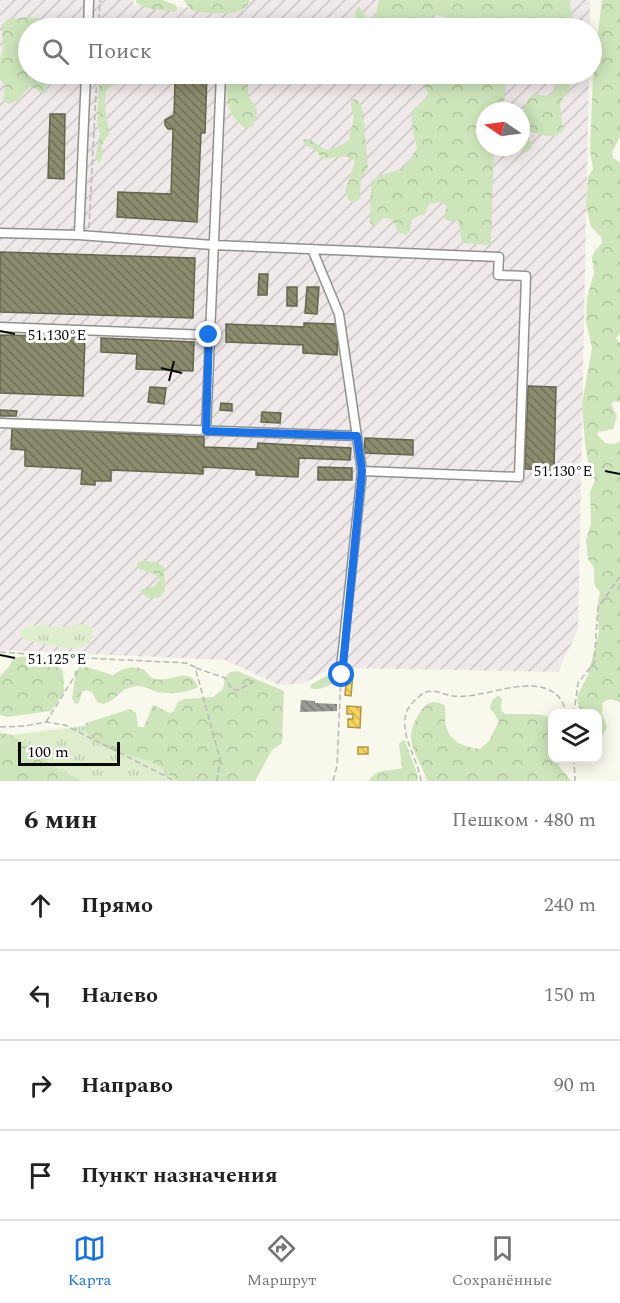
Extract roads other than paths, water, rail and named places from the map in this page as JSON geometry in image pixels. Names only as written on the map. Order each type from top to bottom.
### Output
[{"type":"lane","points":[[88,18],[89,0]]},
{"type":"lane","points":[[79,235],[86,84]]},
{"type":"lane","points":[[206,431],[221,84]]},
{"type":"lane","points":[[0,233],[499,257],[498,275],[526,276],[519,477],[362,471]]},
{"type":"lane","points":[[312,249],[339,314],[362,471],[342,668]]},
{"type":"lane","points":[[0,327],[209,335]]},
{"type":"lane","points":[[0,423],[357,436]]}]
